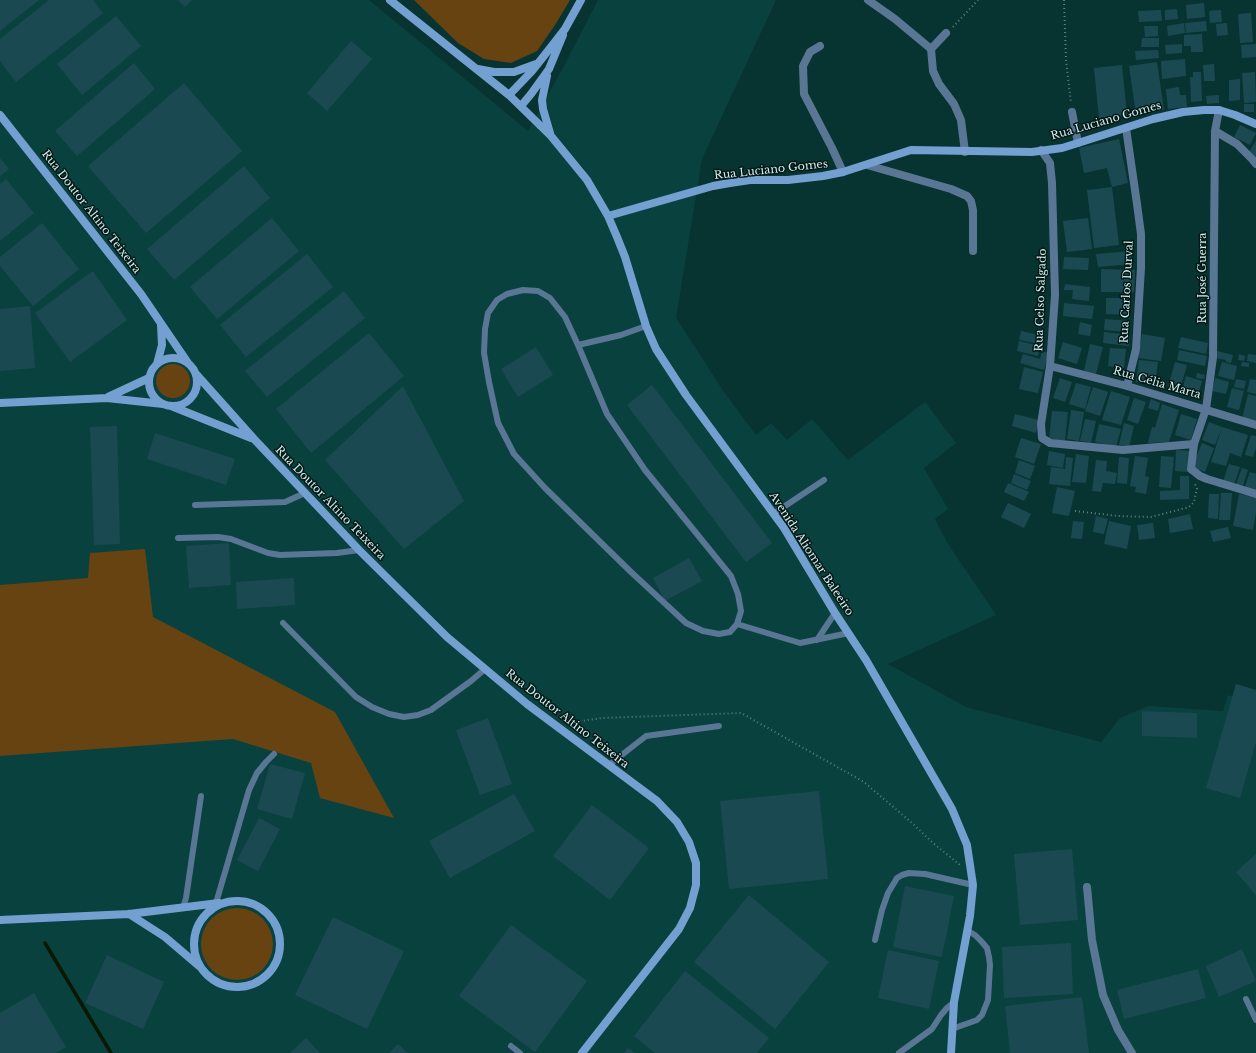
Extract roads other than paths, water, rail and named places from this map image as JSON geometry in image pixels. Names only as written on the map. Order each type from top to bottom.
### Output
[{"type":"street","name":"Avenida Aliomar Baleeiro","points":[[390,0],[509,95],[551,136],[587,180],[608,216],[625,257],[646,326],[656,349],[670,371],[801,555],[835,613],[849,633],[952,810],[961,828],[969,857],[973,884],[968,931],[954,1002],[951,1053]]},
{"type":"street","points":[[509,95],[537,64],[565,29],[581,0]]},
{"type":"street","points":[[868,0],[895,19],[930,49],[933,71],[939,84],[954,104],[961,120],[965,152]]},
{"type":"street","points":[[551,136],[542,100],[549,69],[565,29]]},
{"type":"street","points":[[930,49],[946,33]]},
{"type":"street","name":"Rua Luciano Gomes","points":[[820,46],[810,52],[803,66],[804,94],[843,172]]},
{"type":"street","points":[[477,68],[505,73],[521,70],[537,64]]},
{"type":"street","points":[[520,106],[531,94],[549,69]]},
{"type":"street","name":"Rua Luciano Gomes","points":[[608,216],[713,186],[750,180],[795,179],[843,172],[911,150],[1032,152],[1062,148],[1153,119],[1183,112],[1204,110],[1219,110],[1254,122]]},
{"type":"street","name":"Rua José Guerra","points":[[1219,110],[1215,131],[1213,357],[1206,409],[1194,444],[1191,469],[1200,476],[1256,494]]},
{"type":"street","points":[[1072,112],[1078,143]]},
{"type":"street","name":"Rua Doutor Altino Teixeira","points":[[0,115],[141,294],[188,363]]},
{"type":"street","name":"Rua Carlos Durval","points":[[1126,128],[1138,204],[1141,268],[1136,349],[1127,386]]},
{"type":"street","points":[[1215,131],[1237,144],[1256,164]]},
{"type":"street","name":"Rua Celso Salgado","points":[[1041,150],[1050,163],[1053,197],[1055,295],[1050,366],[1041,424],[1042,438],[1055,443],[1123,450],[1194,444]]},
{"type":"street","points":[[867,165],[951,188],[967,196],[971,201],[972,210],[973,251]]},
{"type":"street","name":"Rua Doutor Altino Teixeira","points":[[157,364],[162,345],[161,325]]},
{"type":"street","points":[[0,403],[107,398],[166,405],[177,406],[191,398],[197,382],[196,374],[188,363],[176,358],[169,358],[157,364],[152,370],[149,378],[149,386],[156,400],[166,405]]},
{"type":"street","name":"Rua Célia Marta","points":[[1050,366],[1127,386],[1256,425]]},
{"type":"street","name":"Rua Doutor Altino Teixeira","points":[[196,374],[254,439],[359,550],[447,637],[527,704],[657,801],[677,822],[689,842],[696,862],[696,885],[690,908],[679,929],[582,1053]]},
{"type":"street","points":[[107,398],[149,378]]},
{"type":"street","name":"Rua Doutor Altino Teixeira","points":[[166,405],[254,439]]},
{"type":"street","points":[[1087,887],[1092,940],[1103,995],[1118,1030],[1132,1053]]},
{"type":"street","points":[[0,920],[129,914],[238,900],[253,903],[265,910],[275,922],[280,936],[280,950],[276,965],[266,976],[254,984],[239,988],[224,985],[211,978],[165,937],[129,914]]},
{"type":"street","points":[[201,968],[195,954],[194,942],[196,930],[202,919],[210,910],[220,903]]},
{"type":"lane","points":[[523,290],[538,291],[550,298],[565,317],[578,345],[607,414],[645,470],[731,576],[738,594],[741,611],[737,624],[730,632],[719,634],[703,631],[686,623],[630,572],[550,494],[514,454],[498,423],[489,382],[484,353],[485,328],[488,313],[497,300],[507,294],[523,290]]},
{"type":"lane","points":[[578,345],[621,335],[646,326]]},
{"type":"lane","points":[[773,514],[824,480]]},
{"type":"lane","points":[[195,505],[285,502],[305,493]]},
{"type":"lane","points":[[178,538],[218,537],[231,539],[268,553],[280,555],[337,553],[359,550]]},
{"type":"lane","points":[[817,640],[835,613]]},
{"type":"lane","points":[[283,623],[356,696],[372,707],[389,714],[404,717],[418,715],[430,710],[471,681],[485,669]]},
{"type":"lane","points":[[737,624],[800,643],[849,633]]},
{"type":"lane","points":[[609,765],[646,736],[719,726]]},
{"type":"lane","points":[[220,903],[249,790],[257,773],[274,754]]},
{"type":"lane","points":[[183,908],[186,898],[201,796]]},
{"type":"lane","points":[[875,940],[882,910],[888,893],[897,878],[902,875],[909,873],[925,874],[973,884]]},
{"type":"lane","points":[[952,1030],[977,1020],[982,1015],[988,1000],[990,965],[987,948],[976,935],[968,931]]},
{"type":"lane","points":[[1246,999],[1256,1020]]},
{"type":"lane","points":[[899,1053],[932,1029],[941,1015],[954,1002]]},
{"type":"lane","points":[[511,1046],[520,1053]]},
{"type":"waterway","points":[[45,943],[111,1053]]}]
